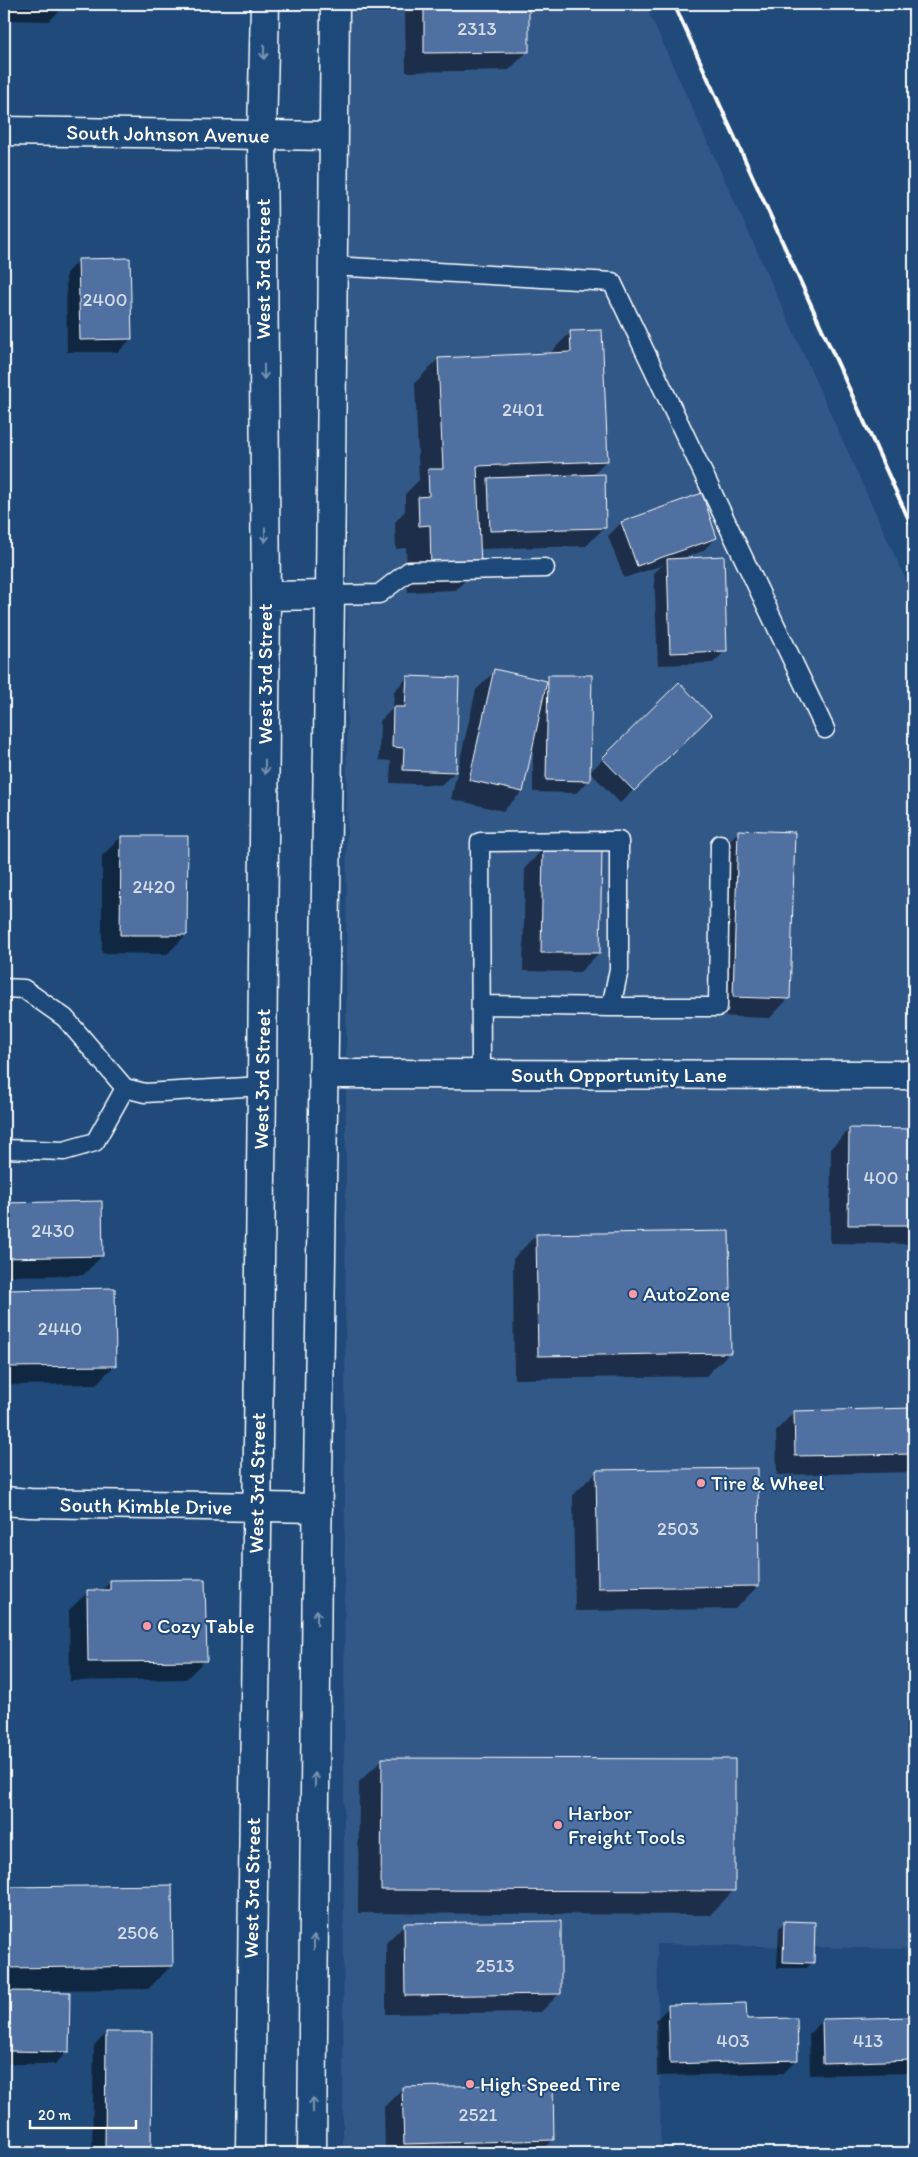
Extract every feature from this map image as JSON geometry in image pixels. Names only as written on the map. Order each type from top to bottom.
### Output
[{"type":"main road","name":"West 3rd Street","points":[[250,2153],[266,596],[262,136],[265,4]]},
{"type":"main road","points":[[312,2153],[335,4]]},
{"type":"main road","name":"South Johnson Avenue","points":[[4,131],[333,136]]},
{"type":"main road","points":[[266,596],[330,595]]},
{"type":"main road","name":"South Opportunity Lane","points":[[324,1074],[914,1075]]},
{"type":"main road","name":"South Kimble Drive","points":[[4,1501],[30,1504],[318,1508]]},
{"type":"lane","points":[[332,266],[612,282],[825,729]]},
{"type":"lane","points":[[330,595],[379,594],[410,571],[545,568]]},
{"type":"lane","points":[[481,1074],[480,842],[619,841],[619,969],[611,1007]]},
{"type":"lane","points":[[481,1005],[718,1007],[720,844]]},
{"type":"lane","points":[[4,988],[24,989],[65,1018],[125,1088],[145,1093],[262,1086]]},
{"type":"lane","points":[[4,1149],[64,1151],[95,1142],[125,1088]]},
{"type":"shaded area","points":[[349,4],[645,4],[914,598],[914,1949],[657,1944],[661,2153],[343,2153]]},
{"type":"building","points":[[424,4],[529,4],[529,52],[424,53]]},
{"type":"building","points":[[130,258],[132,339],[80,340],[78,259]]},
{"type":"building","points":[[602,330],[608,461],[477,466],[481,566],[431,569],[430,525],[419,526],[418,497],[429,496],[428,469],[443,469],[438,358],[571,352],[570,331]]},
{"type":"building","points":[[605,474],[606,528],[490,531],[488,478]]},
{"type":"building","points":[[702,493],[717,538],[637,566],[621,522]]},
{"type":"building","points":[[724,556],[727,651],[670,653],[667,559]]},
{"type":"building","points":[[494,669],[547,681],[523,792],[469,780]]},
{"type":"building","points":[[548,675],[592,675],[590,781],[546,780]]},
{"type":"building","points":[[407,676],[459,678],[456,772],[403,770],[404,748],[392,747],[393,707],[405,707]]},
{"type":"building","points":[[679,682],[711,716],[634,791],[602,758]]},
{"type":"building","points":[[738,830],[795,832],[790,999],[733,997]]},
{"type":"building","points":[[121,836],[188,836],[187,935],[120,935]]},
{"type":"building","points":[[543,848],[602,849],[600,953],[541,953]]},
{"type":"building","points":[[849,1128],[914,1129],[914,1225],[848,1225]]},
{"type":"building","points":[[102,1201],[103,1256],[4,1258],[4,1203]]},
{"type":"building","name":"AutoZone","points":[[729,1231],[731,1353],[538,1356],[536,1234]]},
{"type":"building","points":[[115,1288],[116,1366],[4,1367],[4,1290]]},
{"type":"building","points":[[914,1408],[914,1454],[795,1456],[794,1411]]},
{"type":"building","points":[[758,1468],[759,1586],[598,1588],[596,1470]]},
{"type":"building","name":"Cozy Table","points":[[205,1579],[207,1661],[88,1662],[87,1590],[110,1590],[110,1580]]},
{"type":"building","name":"Harbor Freight Tools","points":[[382,1758],[735,1759],[735,1891],[381,1890]]},
{"type":"building","points":[[172,1885],[173,1966],[4,1968],[4,1887]]},
{"type":"building","points":[[561,1921],[561,1994],[405,1996],[404,1923]]},
{"type":"building","points":[[784,1921],[815,1922],[814,1963],[783,1962]]},
{"type":"building","points":[[10,1991],[70,1992],[69,2052],[8,2051]]},
{"type":"building","points":[[746,2003],[747,2019],[797,2018],[798,2060],[670,2064],[668,2005]]},
{"type":"building","points":[[914,2017],[914,2060],[823,2063],[822,2019]]},
{"type":"building","points":[[106,2032],[152,2032],[151,2148],[105,2147]]},
{"type":"building","points":[[553,2084],[554,2140],[404,2144],[402,2087]]},
{"type":"railway","points":[[674,4],[914,531]]},
{"type":"place","name":"AutoZone","points":[[633,1294]]},
{"type":"place","name":"Tire & Wheel","points":[[701,1483]]},
{"type":"place","name":"Cozy Table","points":[[147,1626]]},
{"type":"place","name":"Harbor Freight Tools","points":[[558,1825]]},
{"type":"place","name":"High Speed Tire","points":[[470,2084]]}]
